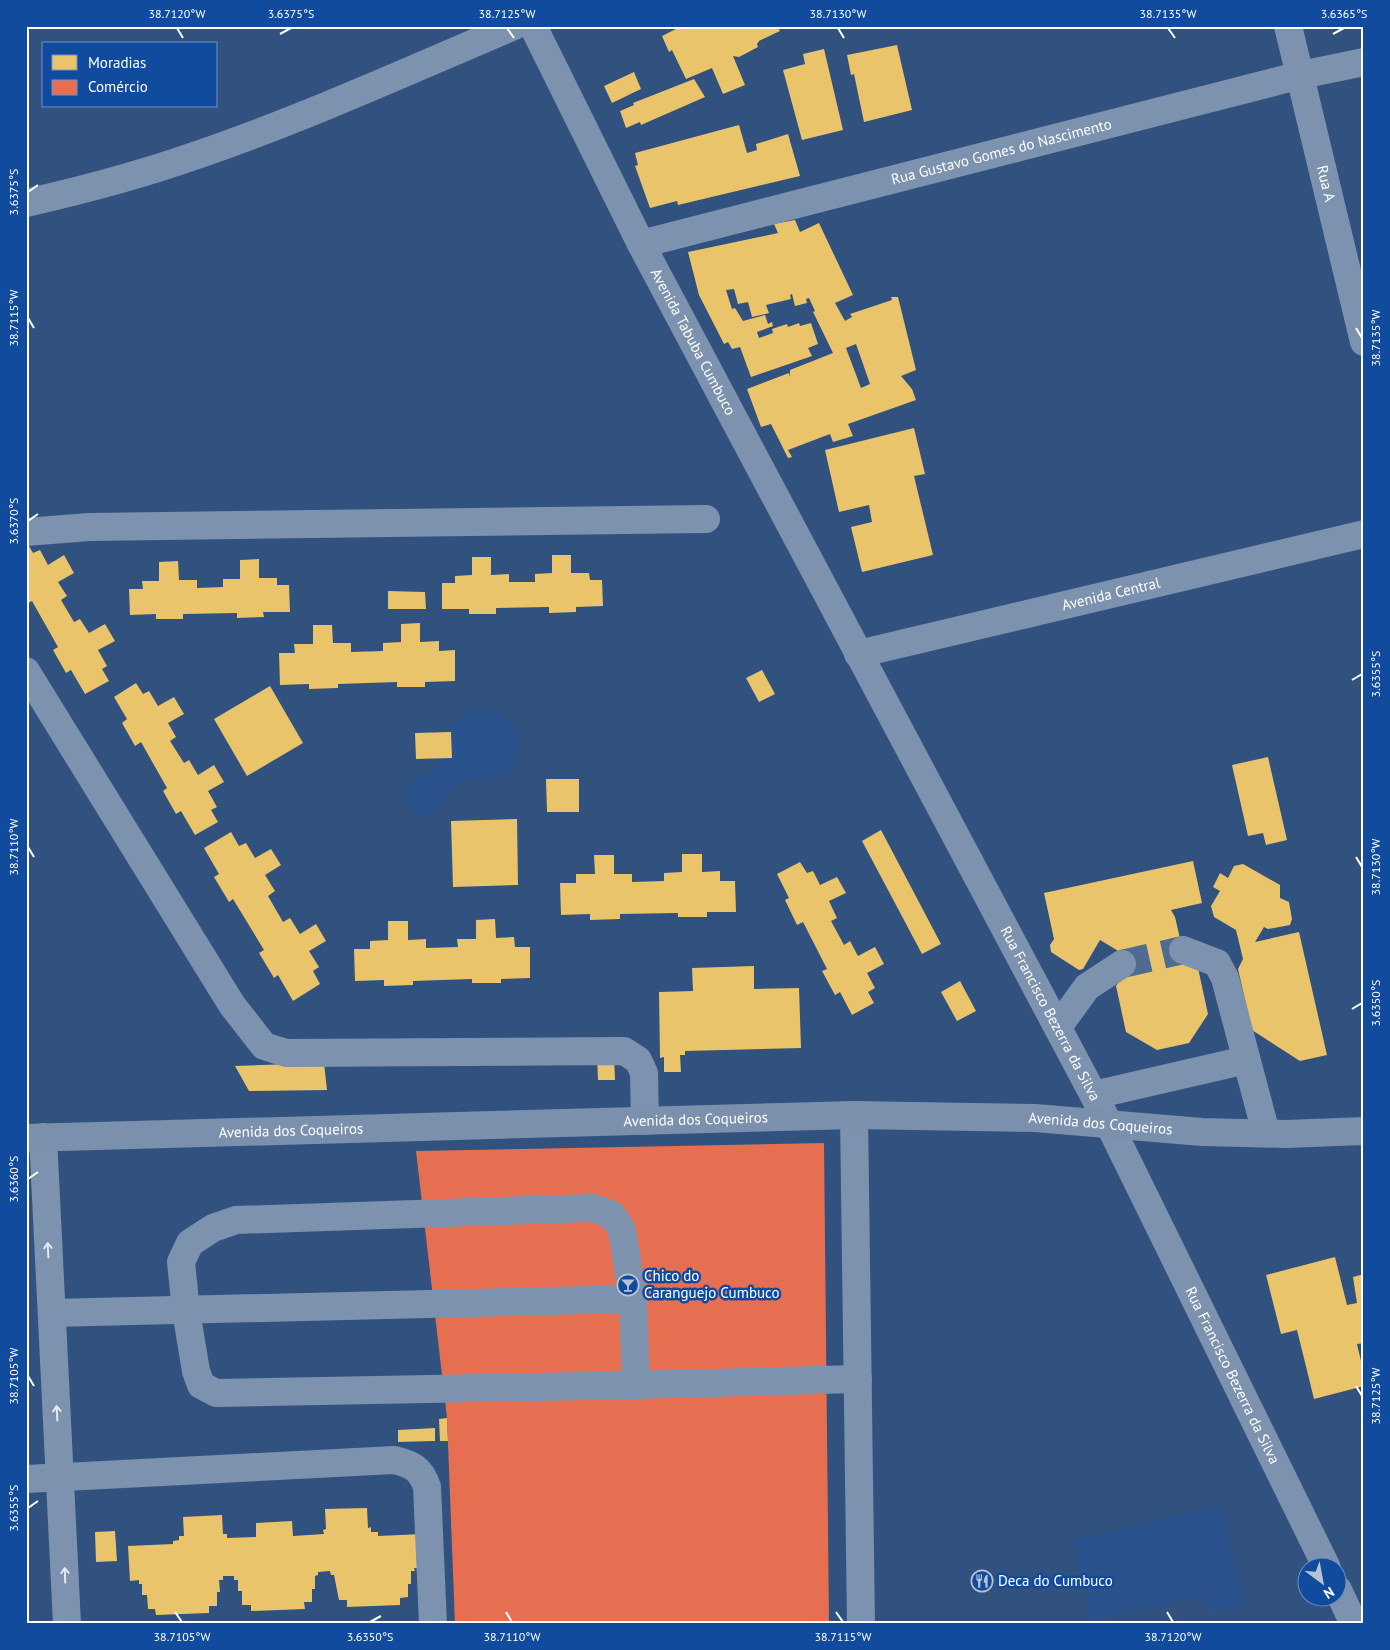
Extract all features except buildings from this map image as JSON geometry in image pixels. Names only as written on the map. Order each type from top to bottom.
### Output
[{"type":"main road","name":"Avenida dos Coqueiros","points":[[34,1138],[854,1115],[1035,1118],[1110,1126],[1266,1133],[1364,1131]]},
{"type":"street","points":[[26,203],[80,190],[193,157],[340,101],[514,26]]},
{"type":"street","name":"Avenida Tabuba Cumbuco","points":[[533,26],[641,244],[858,654]]},
{"type":"street","name":"Rua A","points":[[1288,26],[1364,342]]},
{"type":"street","name":"Rua Gustavo Gomes do Nascimento","points":[[641,244],[1301,75],[1364,62]]},
{"type":"street","points":[[26,532],[90,527],[706,518]]},
{"type":"street","name":"Avenida Central","points":[[858,654],[1364,534]]},
{"type":"street","name":"Rua Francisco Bezerra da Silva","points":[[858,654],[1110,1126],[1321,1558]]},
{"type":"street","points":[[26,671],[232,1005],[264,1046],[286,1053],[624,1052],[638,1060],[644,1073],[645,1121]]},
{"type":"street","points":[[1183,950],[1217,962],[1224,978],[1266,1133]]},
{"type":"street","points":[[1058,1027],[1087,987],[1122,964]]},
{"type":"street","points":[[1094,1096],[1246,1060]]},
{"type":"street","points":[[854,1115],[861,1624]]},
{"type":"street","points":[[34,1138],[52,1312],[67,1624]]},
{"type":"street","points":[[636,1385],[633,1299],[622,1230],[612,1215],[593,1208],[236,1220],[213,1228],[190,1243],[182,1262],[186,1311],[196,1371],[202,1385],[216,1393],[636,1385],[858,1379]]},
{"type":"street","points":[[52,1312],[186,1311],[633,1299]]},
{"type":"street","points":[[26,1479],[394,1460],[409,1463],[423,1477],[427,1487],[433,1624]]},
{"type":"street","points":[[1346,1608],[1354,1624]]},
{"type":"water","points":[[478,709],[499,713],[511,724],[518,741],[515,762],[508,771],[500,775],[459,782],[451,787],[436,814],[416,814],[403,800],[409,782],[433,771],[442,763],[447,737],[451,729],[462,717]]},
{"type":"water","points":[[1221,1506],[1244,1605],[1209,1613],[1204,1595],[1091,1621],[1073,1540]]},
{"type":"tunnel","points":[[1122,964],[1183,950]]},
{"type":"place","name":"Chico do Caranguejo Cumbuco","points":[[628,1285]]},
{"type":"place","name":"Deca do Cumbuco","points":[[982,1581]]}]
